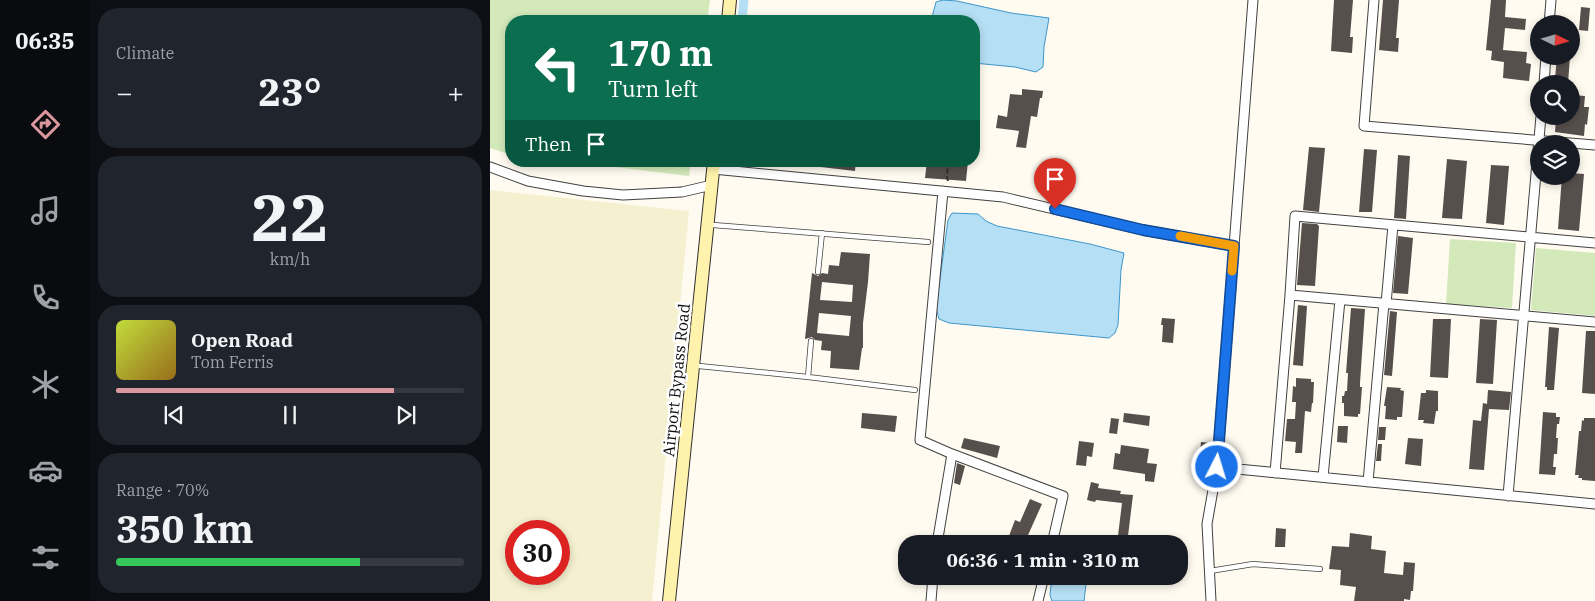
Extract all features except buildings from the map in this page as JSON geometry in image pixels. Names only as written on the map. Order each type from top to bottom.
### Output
[{"type":"street","points":[[729,15],[730,0]]},
{"type":"street","points":[[1211,601],[1207,524],[1217,467],[1253,0]]},
{"type":"street","points":[[1374,0],[1364,126],[1530,140]]},
{"type":"street","points":[[1550,15],[1551,0]]},
{"type":"street","points":[[1580,144],[1595,145]]},
{"type":"street","points":[[490,167],[528,181],[583,191],[623,195],[682,192],[712,185]]},
{"type":"street","name":"Airport Bypass Road","points":[[669,601],[714,167]]},
{"type":"street","points":[[732,167],[1002,197],[1143,230],[1234,246]]},
{"type":"street","points":[[1508,496],[1535,185]]},
{"type":"street","points":[[943,191],[920,440],[1063,496],[1054,535]]},
{"type":"street","points":[[1275,472],[1295,216],[1595,243]]},
{"type":"street","points":[[1368,482],[1393,225]]},
{"type":"street","points":[[1290,295],[1595,322]]},
{"type":"street","points":[[1323,477],[1340,300]]},
{"type":"street","points":[[938,535],[952,454]]},
{"type":"street","points":[[1217,467],[1595,504]]},
{"type":"street","points":[[931,601],[932,585]]},
{"type":"street","points":[[1038,601],[1042,585]]},
{"type":"lane","points":[[713,225],[928,242]]},
{"type":"lane","points":[[818,272],[822,233]]},
{"type":"lane","points":[[808,376],[811,341]]},
{"type":"lane","points":[[699,366],[808,376],[915,390]]},
{"type":"lane","points":[[1210,570],[1253,564],[1320,569]]},
{"type":"path","points":[[948,167],[947,178],[954,192]]},
{"type":"shaded area","points":[[490,190],[689,211],[652,601],[490,601]]},
{"type":"green space","points":[[490,0],[710,0],[708,15],[505,15],[505,153],[490,148]]},
{"type":"green space","points":[[615,167],[690,167],[689,176]]},
{"type":"green space","points":[[1450,239],[1516,243],[1512,308],[1446,304]]},
{"type":"green space","points":[[1536,248],[1595,253],[1595,316],[1531,310]]},
{"type":"water","points":[[943,0],[957,1],[1011,13],[1049,18],[1043,67],[1036,72],[1015,67],[980,64],[980,15],[933,15],[936,2]]},
{"type":"water","points":[[952,213],[978,214],[986,221],[997,226],[1090,244],[1124,253],[1121,270],[1118,325],[1115,333],[1109,338],[949,323],[939,319],[936,308],[948,220]]},
{"type":"water","points":[[1051,585],[1086,585],[1084,601],[1052,601],[1050,595]]},
{"type":"waterway","points":[[743,15],[744,0]]},
{"type":"slow traffic","points":[[1180,236],[1234,246],[1232,271]]},
{"type":"route","points":[[1055,209],[1143,230],[1234,246],[1217,467]]}]
